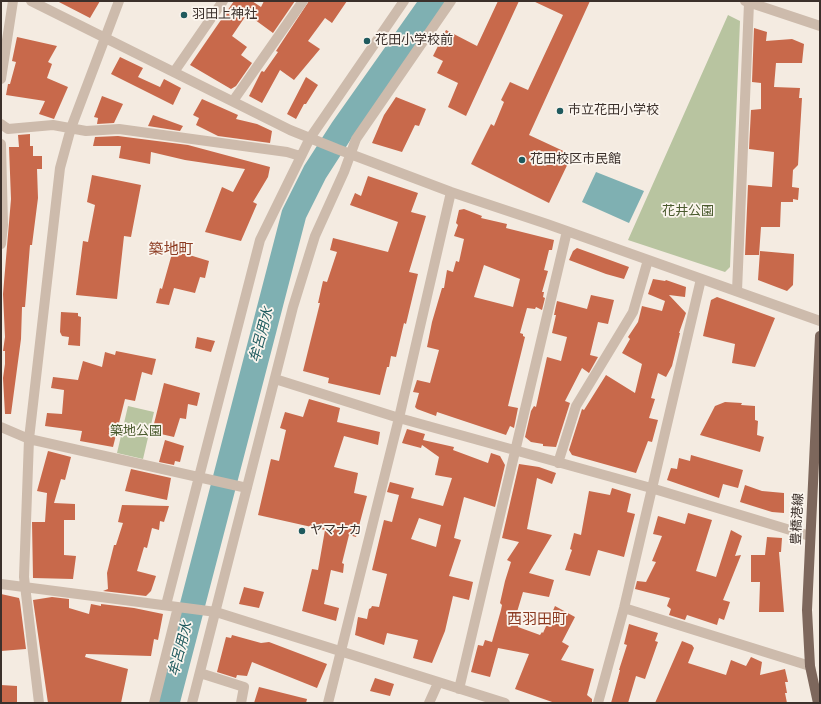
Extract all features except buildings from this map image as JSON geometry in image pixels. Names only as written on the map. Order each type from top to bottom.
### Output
[{"type":"main road","name":"豊橋港線","points":[[818,703],[810,666],[807,610],[820,336]]},
{"type":"street","points":[[1,79],[13,1]]},
{"type":"street","points":[[31,1],[310,138],[451,192],[567,231],[820,322]]},
{"type":"street","points":[[39,703],[24,577],[29,439],[60,168],[71,128],[119,1]]},
{"type":"street","points":[[174,72],[223,1]]},
{"type":"street","points":[[233,101],[303,1]]},
{"type":"street","points":[[166,605],[260,240],[310,138],[404,1]]},
{"type":"street","points":[[192,703],[301,277],[314,236],[351,154],[356,139],[451,1]]},
{"type":"street","points":[[737,291],[747,2],[820,26]]},
{"type":"street","points":[[1,124],[8,129],[53,125],[86,131],[120,129],[288,152],[300,156]]},
{"type":"street","points":[[1,144],[3,225],[1,244]]},
{"type":"street","points":[[328,703],[399,418],[451,192]]},
{"type":"street","points":[[459,689],[567,231]]},
{"type":"street","points":[[558,463],[576,406],[633,312],[648,260]]},
{"type":"street","points":[[598,703],[624,608],[701,279]]},
{"type":"street","points":[[275,379],[399,418],[651,488],[810,536]]},
{"type":"street","points":[[1,427],[29,439],[247,488]]},
{"type":"street","points":[[1,584],[216,612],[505,703]]},
{"type":"street","points":[[154,703],[181,607]]},
{"type":"street","points":[[624,608],[810,666]]},
{"type":"street","points":[[200,673],[244,687],[241,703]]},
{"type":"street","points":[[429,703],[438,682]]},
{"type":"green space","name":"花井公園","points":[[728,15],[740,21],[730,267],[725,272],[628,240]]},
{"type":"green space","name":"築地公園","points":[[128,406],[154,412],[143,459],[117,453]]},
{"type":"water","points":[[596,172],[644,191],[629,223],[582,202]]},
{"type":"waterway","name":"牟呂用水","points":[[167,703],[294,214],[315,172],[342,130],[433,1]]},
{"type":"place","name":"羽田上神社","points":[[184,15]]},
{"type":"place","name":"花田小学校前","points":[[367,41]]},
{"type":"place","name":"市立花田小学校","points":[[560,111]]},
{"type":"place","name":"花田校区市民館","points":[[522,160]]},
{"type":"place","name":"ヤマナカ","points":[[302,531]]},
{"type":"district","name":"築地町","points":[[171,250]]},
{"type":"district","name":"西羽田町","points":[[537,620]]}]
